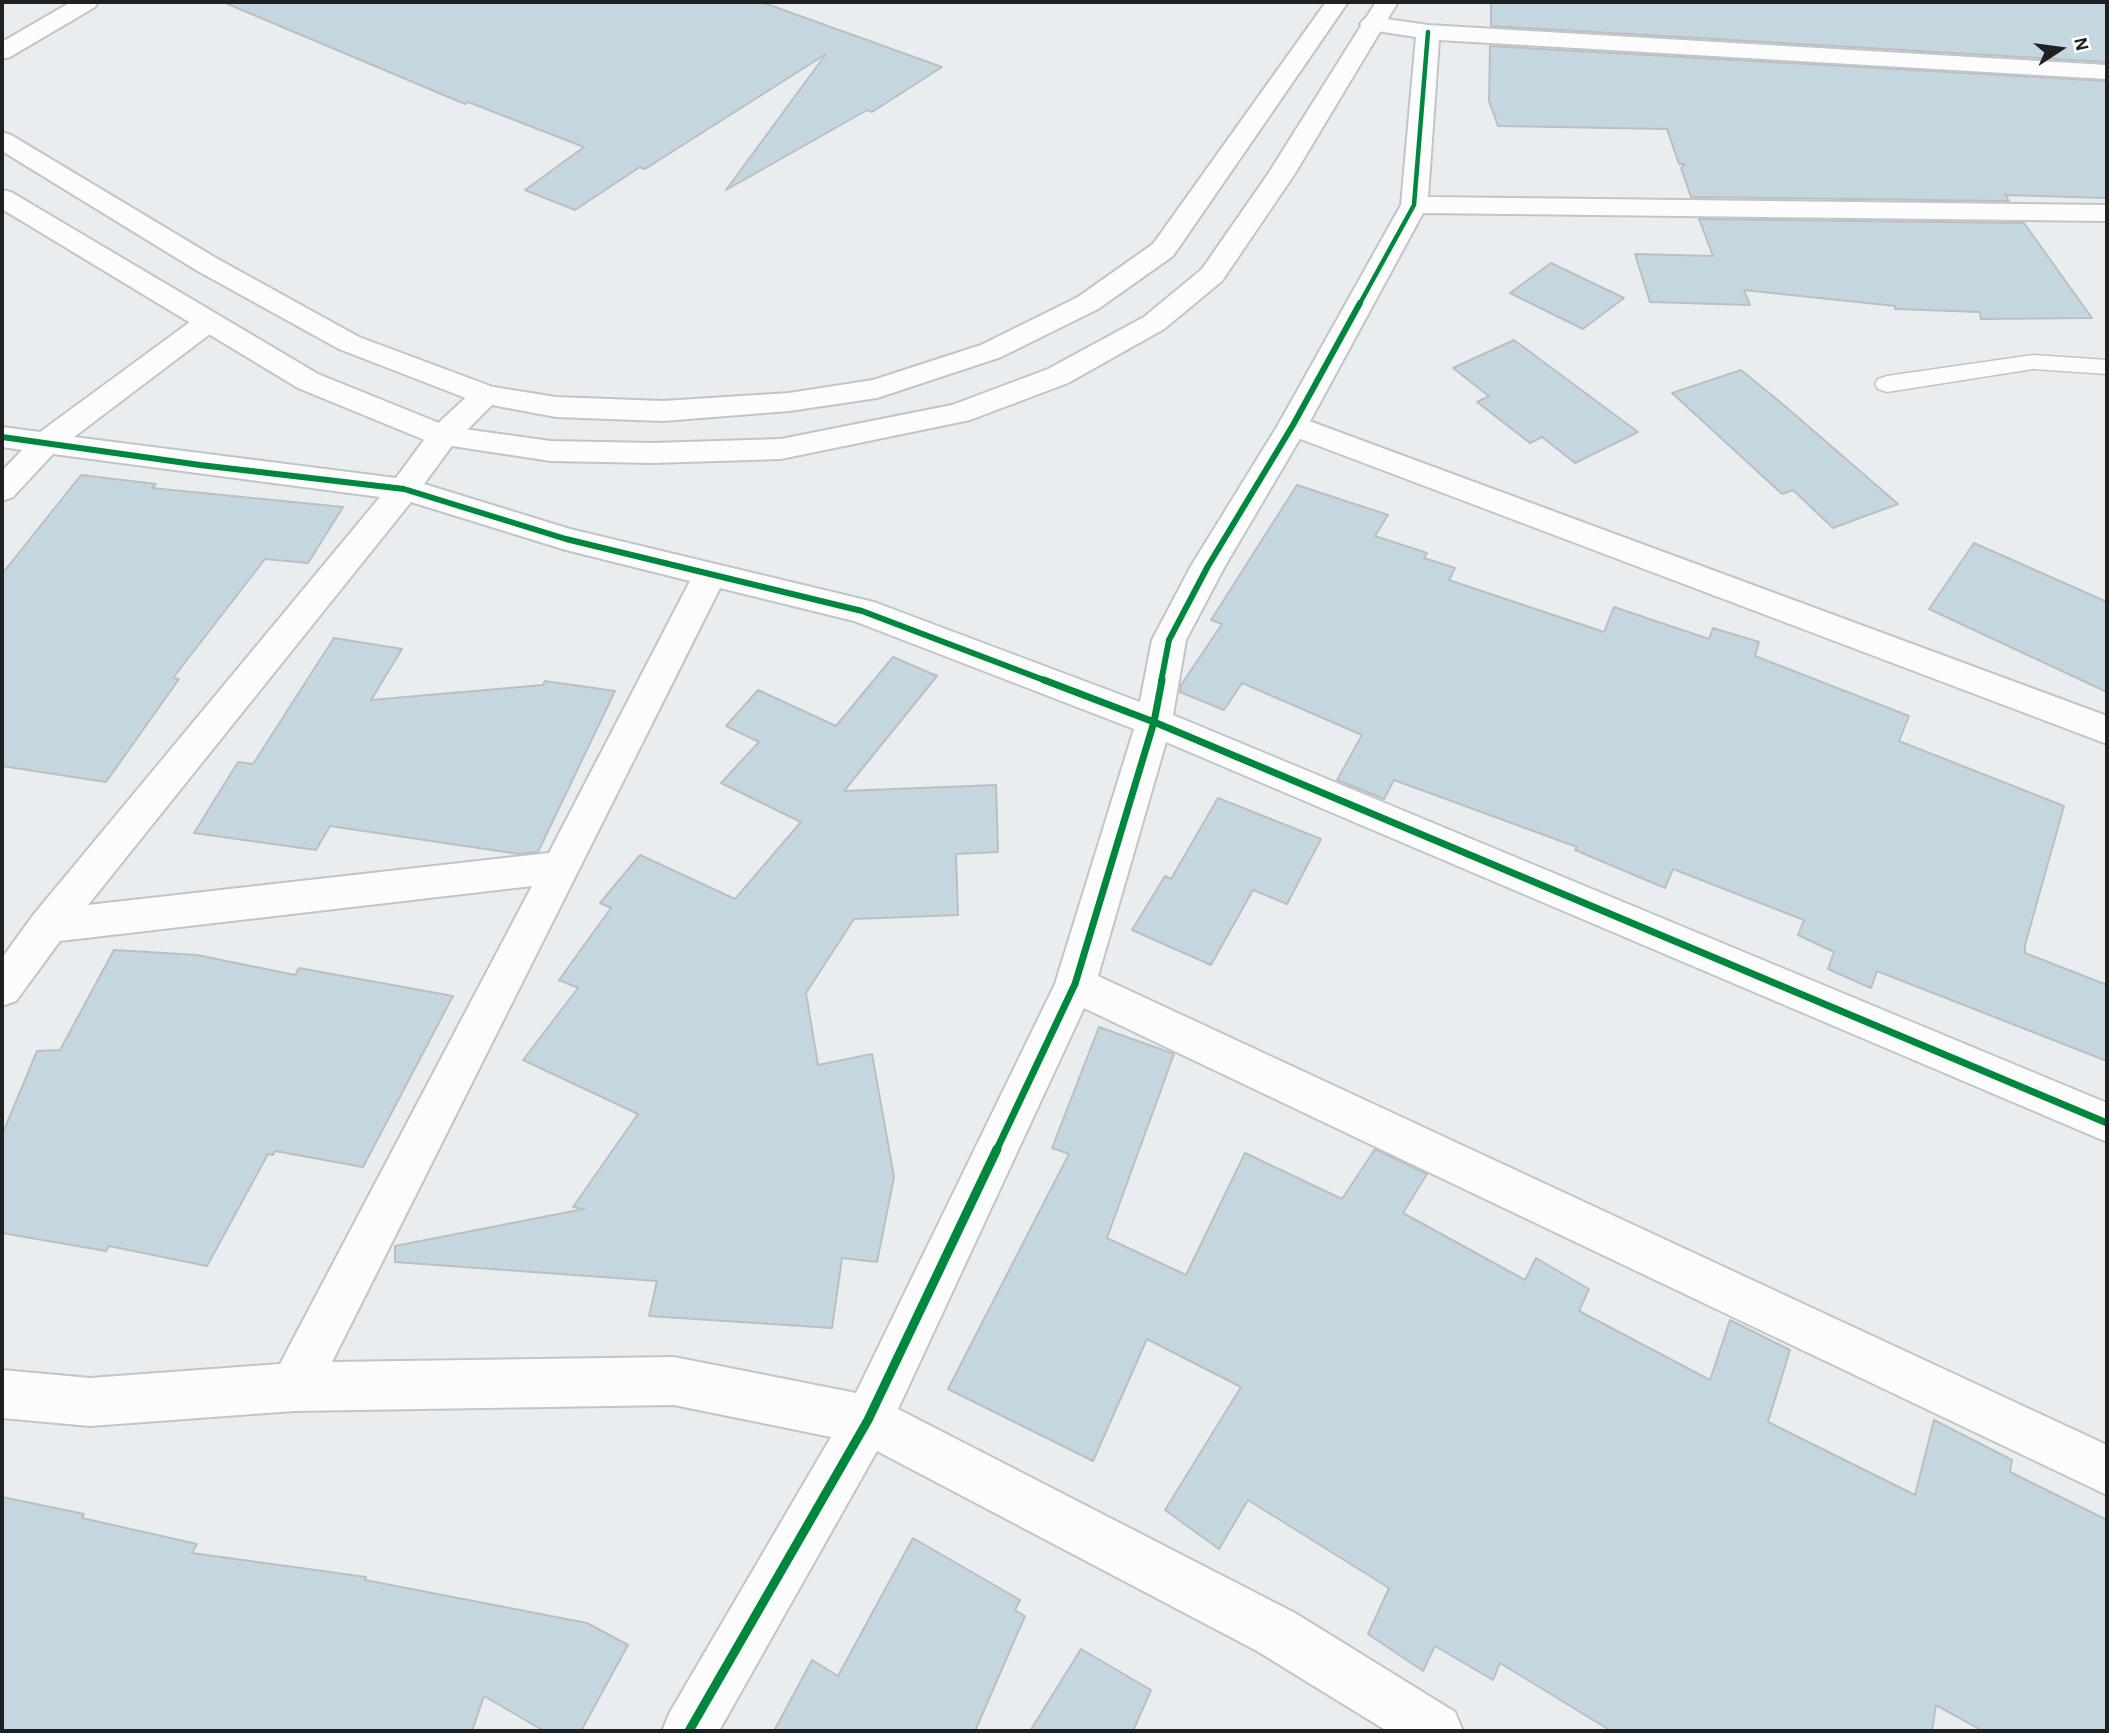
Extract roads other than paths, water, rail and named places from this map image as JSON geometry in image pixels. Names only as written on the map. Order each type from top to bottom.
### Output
[{"type":"main road","points":[[2,52],[87,2]]},
{"type":"main road","points":[[2,141],[206,264],[349,343],[487,395],[556,407],[663,411],[789,402],[877,389],[991,351],[1088,303],[1163,250],[1337,2]]},
{"type":"main road","points":[[2,198],[309,381],[443,436],[551,451],[653,453],[781,449],[959,413],[1058,376],[1154,323],[1212,275],[1282,175],[1379,13],[1428,32],[2107,72]]},
{"type":"main road","points":[[689,1731],[868,1420],[1075,984],[1154,722],[1169,640],[1208,566],[1293,425],[1413,205],[1428,32]]},
{"type":"main road","points":[[1413,205],[2107,213]]},
{"type":"main road","points":[[2,489],[47,442],[208,323]]},
{"type":"main road","points":[[2,989],[48,926],[404,489],[443,436],[487,395]]},
{"type":"main road","points":[[1293,425],[2107,730]]},
{"type":"main road","points":[[2,437],[200,465],[404,489],[566,539],[862,611],[1154,722],[2107,1123]]},
{"type":"main road","points":[[294,1387],[710,573]]},
{"type":"main road","points":[[48,926],[561,867]]},
{"type":"main road","points":[[1075,984],[2107,1470]]},
{"type":"main road","points":[[2,1394],[90,1402],[294,1387],[674,1381],[868,1420],[1276,1632],[1436,1731]]},
{"type":"lane","points":[[1887,384],[2033,362],[2107,368]]}]
